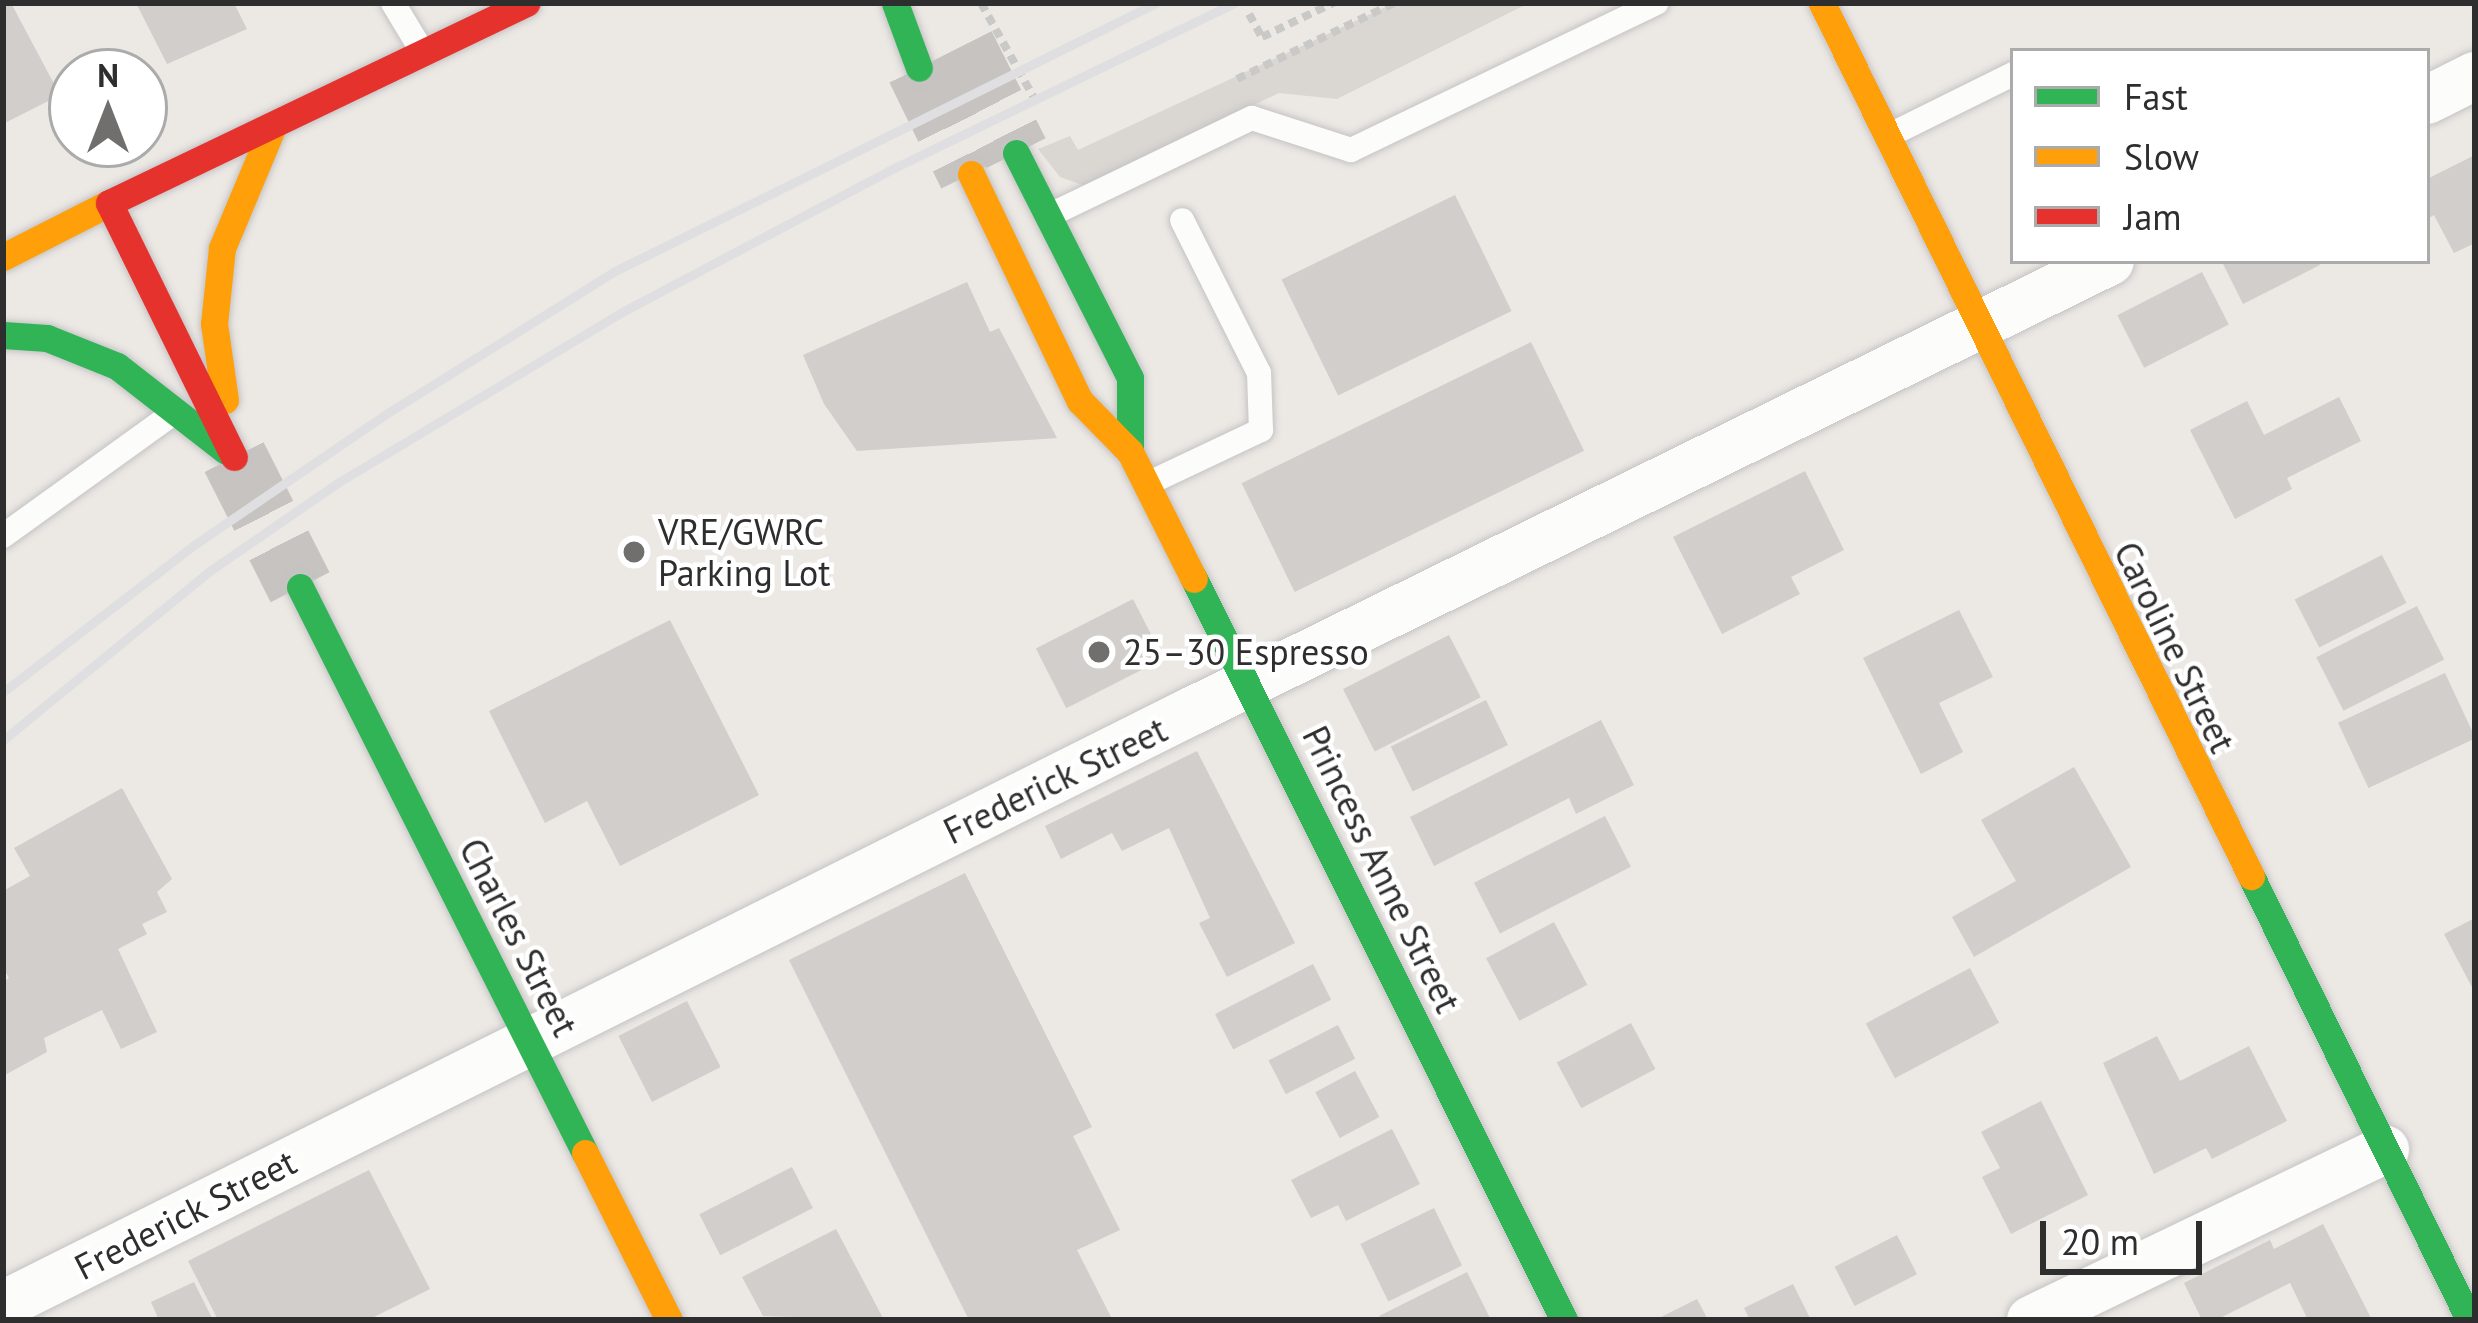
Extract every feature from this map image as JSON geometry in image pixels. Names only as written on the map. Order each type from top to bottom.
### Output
[{"type":"street","points":[[3,257],[527,3]]},
{"type":"street","points":[[895,3],[920,68]]},
{"type":"street","name":"Caroline Street","points":[[1822,3],[1977,328],[2469,1320]]},
{"type":"street","points":[[2430,98],[2475,76]]},
{"type":"street","points":[[234,457],[214,324],[222,248],[273,126]]},
{"type":"street","name":"Princess Anne Street","points":[[1016,153],[1130,377],[1130,452]]},
{"type":"street","name":"Princess Anne Street","points":[[971,174],[1080,401],[1130,452],[1250,683],[1564,1320]]},
{"type":"street","points":[[109,203],[234,457]]},
{"type":"street","name":"Frederick Street","points":[[3,1305],[1250,683],[2104,264]]},
{"type":"street","points":[[3,335],[46,338],[117,366],[172,414],[234,457]]},
{"type":"street","name":"Charles Street","points":[[301,587],[669,1320]]},
{"type":"street","points":[[2031,1320],[2385,1150]]},
{"type":"lane","points":[[393,3],[424,54]]},
{"type":"lane","points":[[1048,216],[1252,118],[1351,150],[1656,3]]},
{"type":"lane","points":[[1886,137],[2010,75]]},
{"type":"lane","points":[[1147,484],[1261,430],[1259,373],[1182,220]]},
{"type":"lane","points":[[3,536],[172,414]]},
{"type":"path","points":[[981,3],[1036,102]]},
{"type":"path","points":[[1249,14],[1262,37],[1333,3]]},
{"type":"path","points":[[1355,3],[1363,17]]},
{"type":"shaded area","points":[[1394,3],[1529,3],[1337,99],[1279,93],[1085,186],[1060,177],[1038,149],[1070,136],[1078,150]]},
{"type":"building","points":[[3,3],[11,3],[48,72],[48,101],[3,124]]},
{"type":"building","points":[[136,3],[234,3],[247,29],[168,64],[168,48],[159,48]]},
{"type":"building","points":[[2475,155],[2475,243],[2454,253],[2434,215],[2430,217],[2430,178]]},
{"type":"building","points":[[1455,195],[1512,311],[1338,396],[1282,280]]},
{"type":"building","points":[[2223,264],[2320,264],[2320,265],[2243,304]]},
{"type":"building","points":[[2202,272],[2229,325],[2144,368],[2117,315]]},
{"type":"building","points":[[967,282],[990,332],[999,328],[1057,438],[857,451],[824,404],[803,355]]},
{"type":"building","points":[[1531,342],[1584,451],[1295,592],[1242,483]]},
{"type":"building","points":[[2339,397],[2361,441],[2287,478],[2292,489],[2235,519],[2190,430],[2247,401],[2264,435]]},
{"type":"building","points":[[1805,471],[1844,550],[1791,577],[1800,594],[1722,634],[1673,537]]},
{"type":"building","points":[[2382,555],[2407,603],[2319,648],[2295,599]]},
{"type":"building","name":"25–30 Espresso","points":[[1133,599],[1163,659],[1066,708],[1036,648]]},
{"type":"building","points":[[2417,606],[2444,659],[2344,711],[2316,657]]},
{"type":"building","points":[[1959,610],[1993,677],[1939,703],[1963,752],[1921,774],[1863,658]]},
{"type":"building","points":[[670,620],[759,795],[620,866],[587,801],[545,823],[489,711]]},
{"type":"building","points":[[1449,635],[1481,697],[1375,751],[1343,689]]},
{"type":"building","points":[[2445,673],[2475,738],[2368,788],[2338,723]]},
{"type":"building","points":[[1486,700],[1508,745],[1413,791],[1391,746]]},
{"type":"building","points":[[1601,720],[1634,785],[1576,814],[1569,798],[1434,866],[1410,817]]},
{"type":"building","points":[[1197,751],[1295,943],[1227,977],[1199,923],[1210,918],[1169,828],[1122,851],[1112,833],[1061,859],[1045,826]]},
{"type":"building","points":[[2074,767],[2131,867],[1974,957],[1952,917],[2016,881],[1981,820]]},
{"type":"building","points":[[122,788],[172,879],[157,892],[167,912],[142,924],[147,934],[118,949],[157,1032],[121,1049],[102,1010],[44,1038],[47,1052],[3,1076],[3,982],[9,978],[3,967],[3,891],[30,876],[14,848]]},
{"type":"building","points":[[1605,816],[1631,867],[1500,934],[1474,883]]},
{"type":"building","points":[[965,873],[1092,1127],[1073,1136],[1120,1230],[1077,1250],[1111,1317],[1105,1320],[969,1320],[789,960]]},
{"type":"building","points":[[2475,918],[2475,993],[2444,934]]},
{"type":"building","points":[[1554,922],[1587,985],[1519,1021],[1486,958]]},
{"type":"building","points":[[1313,964],[1331,1000],[1233,1050],[1215,1014]]},
{"type":"building","points":[[1970,968],[1999,1023],[1895,1078],[1866,1023]]},
{"type":"building","points":[[687,1001],[721,1067],[652,1102],[618,1036]]},
{"type":"building","points":[[1631,1023],[1655,1069],[1581,1108],[1557,1062]]},
{"type":"building","points":[[1338,1025],[1355,1059],[1286,1094],[1269,1060]]},
{"type":"building","points":[[2157,1036],[2180,1081],[2249,1046],[2287,1121],[2212,1159],[2206,1148],[2154,1174],[2103,1063]]},
{"type":"building","points":[[1355,1071],[1379,1117],[1340,1138],[1315,1092]]},
{"type":"building","points":[[2041,1101],[2088,1195],[2011,1234],[1982,1177],[2000,1168],[1981,1132]]},
{"type":"building","points":[[1392,1129],[1420,1184],[1346,1221],[1338,1205],[1311,1218],[1291,1180]]},
{"type":"building","points":[[792,1167],[813,1208],[720,1255],[699,1214]]},
{"type":"building","points":[[369,1170],[430,1289],[368,1320],[218,1320],[188,1261]]},
{"type":"building","points":[[1434,1208],[1462,1266],[1388,1301],[1360,1244]]},
{"type":"building","points":[[2323,1224],[2372,1320],[2308,1320],[2290,1283],[2216,1320],[2202,1320],[2184,1283],[2270,1240],[2274,1249]]},
{"type":"building","points":[[836,1229],[884,1320],[763,1316],[742,1277]]},
{"type":"building","points":[[1897,1235],[1917,1274],[1855,1306],[1835,1267]]},
{"type":"building","points":[[1467,1272],[1491,1320],[1382,1320],[1379,1316]]},
{"type":"building","points":[[194,1282],[213,1320],[159,1320],[151,1302]]},
{"type":"building","points":[[1793,1284],[1811,1320],[1750,1320],[1744,1308]]},
{"type":"building","points":[[1697,1299],[1708,1320],[1655,1320]]},
{"type":"tunnel","points":[[962,46],[1016,153]]},
{"type":"tunnel","points":[[919,68],[971,174]]},
{"type":"tunnel","points":[[234,457],[300,587]]},
{"type":"railway","points":[[3,692],[194,545],[386,414],[613,272],[1156,3]]},
{"type":"railway","points":[[3,740],[208,572],[339,482],[622,312],[888,171],[1234,3]]},
{"type":"traffic: fast","points":[[895,3],[919,68]]},
{"type":"traffic: fast","points":[[1016,153],[1130,378],[1130,452]]},
{"type":"traffic: fast","points":[[3,335],[47,338],[117,366],[226,451]]},
{"type":"traffic: fast","points":[[1194,579],[1564,1320]]},
{"type":"traffic: fast","points":[[300,587],[585,1153]]},
{"type":"traffic: fast","points":[[2251,876],[2469,1320]]},
{"type":"traffic: slow","points":[[1822,3],[2251,876]]},
{"type":"traffic: slow","points":[[225,400],[214,324],[222,248],[273,126]]},
{"type":"traffic: slow","points":[[971,174],[1080,401],[1130,452],[1194,579]]},
{"type":"traffic: slow","points":[[3,257],[109,203]]},
{"type":"traffic: slow","points":[[585,1153],[669,1320]]},
{"type":"traffic: jam","points":[[234,457],[109,203],[527,3]]},
{"type":"place","name":"VRE/GWRC Parking Lot","points":[[634,552]]},
{"type":"place","name":"25–30 Espresso","points":[[1099,652]]}]
